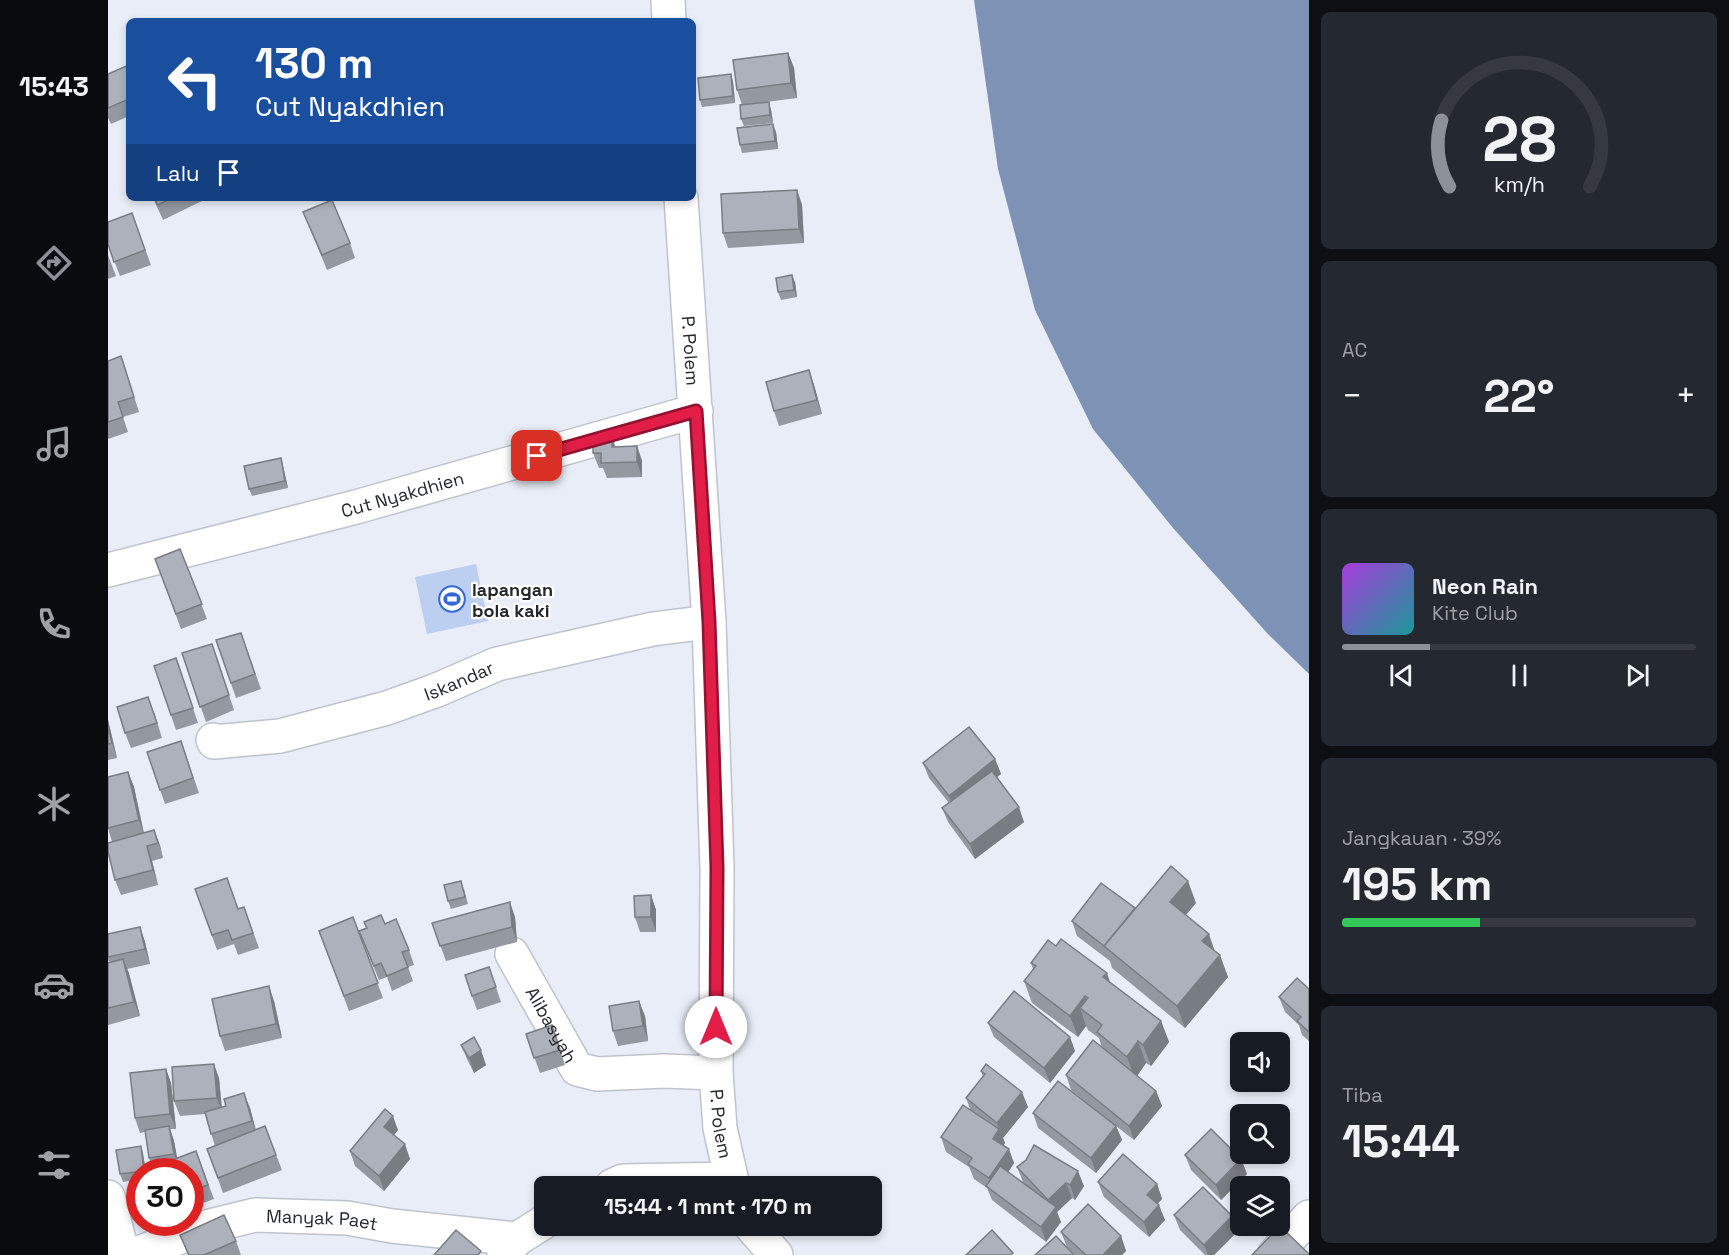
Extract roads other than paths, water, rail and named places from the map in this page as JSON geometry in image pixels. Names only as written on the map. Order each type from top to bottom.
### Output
[{"type":"street","points":[[668,0],[669,18]]},
{"type":"street","name":"P. Polem","points":[[681,201],[709,622],[717,868],[716,1073],[720,1128],[730,1176]]},
{"type":"street","name":"Cut Nyakdhien","points":[[108,570],[356,507],[696,411]]},
{"type":"street","name":"Iskandar","points":[[213,740],[214,742],[225,742],[280,736],[387,708],[437,690],[497,664],[653,629],[709,622]]},
{"type":"street","name":"Alibasyah","points":[[512,954],[577,1069],[597,1074],[664,1071],[716,1073]]},
{"type":"street","points":[[108,1197],[123,1255]]},
{"type":"street","name":"Manyak Paet","points":[[134,1255],[206,1227],[255,1215],[347,1218],[510,1247]]},
{"type":"street","points":[[1274,1255],[1309,1217]]},
{"type":"street","points":[[510,1247],[534,1229]]},
{"type":"street","points":[[760,1236],[776,1255]]},
{"type":"place","name":"lapangan bola kaki","points":[[452,599]]}]
